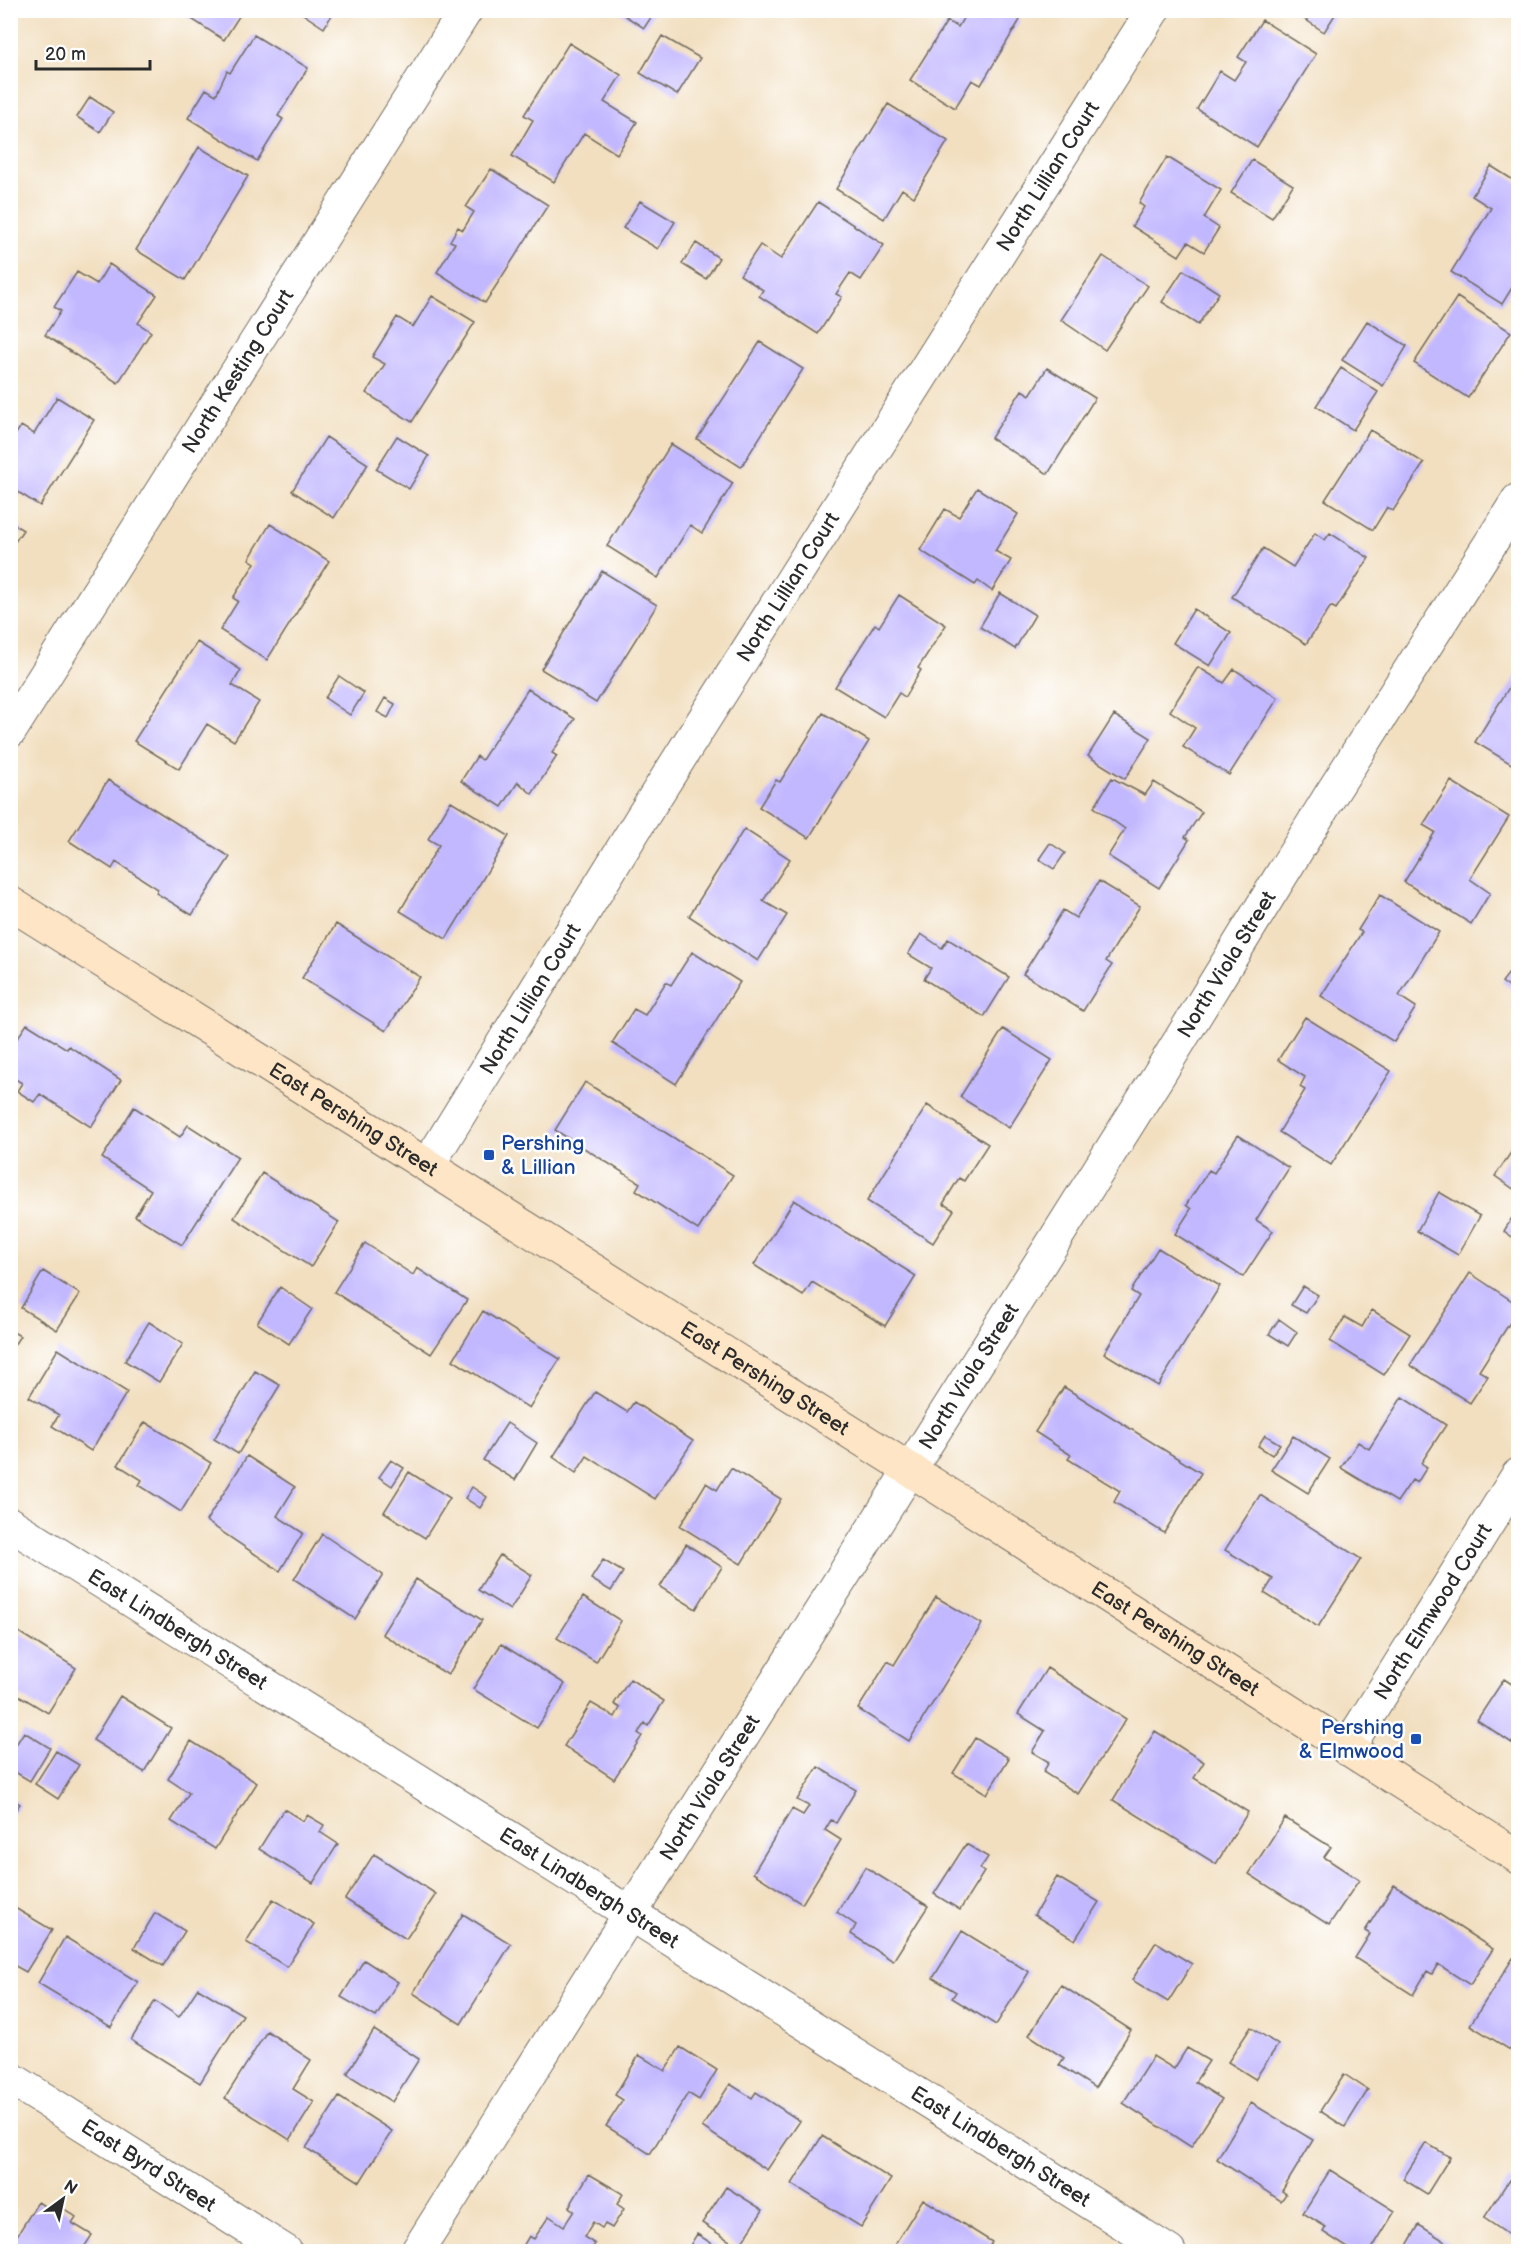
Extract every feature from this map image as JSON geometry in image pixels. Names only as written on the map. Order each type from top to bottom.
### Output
[{"type":"street","name":"North Kesting Court","points":[[10,731],[466,10]]},
{"type":"street","name":"North Lillian Court","points":[[428,1166],[641,819],[1153,10]]},
{"type":"street","name":"North Viola Street","points":[[417,2252],[1518,500]]},
{"type":"street","name":"East Pershing Street","points":[[10,903],[909,1469],[1518,1857]]},
{"type":"street","name":"North Elmwood Court","points":[[1347,1749],[1518,1475]]},
{"type":"street","name":"East Lindbergh Street","points":[[10,1524],[1169,2252]]},
{"type":"street","name":"East Byrd Street","points":[[10,2078],[286,2252]]},
{"type":"building","points":[[190,10],[243,10],[224,40],[187,16]]},
{"type":"building","points":[[297,10],[335,10],[324,28]]},
{"type":"building","points":[[616,10],[656,10],[644,28]]},
{"type":"building","points":[[968,10],[1005,10],[1020,20],[981,85],[972,80],[955,108],[910,80],[947,21],[958,27]]},
{"type":"building","points":[[1291,10],[1338,10],[1324,32]]},
{"type":"building","points":[[1262,20],[1316,54],[1257,147],[1197,109],[1220,71],[1234,80],[1246,62],[1238,57]]},
{"type":"building","points":[[254,35],[308,68],[278,116],[283,119],[257,161],[188,118],[206,89],[216,95],[227,71],[230,73]]},
{"type":"building","points":[[662,36],[700,58],[677,95],[640,73]]},
{"type":"building","points":[[569,43],[621,75],[604,102],[637,122],[617,154],[584,133],[554,182],[512,156],[533,120],[524,115]]},
{"type":"building","points":[[90,97],[113,112],[100,132],[77,117]]},
{"type":"building","points":[[888,104],[948,141],[914,197],[902,189],[884,219],[836,189]]},
{"type":"building","points":[[199,147],[248,176],[185,280],[136,250]]},
{"type":"building","points":[[1167,157],[1221,190],[1204,218],[1219,228],[1204,252],[1188,242],[1179,256],[1132,226],[1144,207],[1139,203]]},
{"type":"building","points":[[1252,160],[1293,185],[1272,218],[1231,193]]},
{"type":"building","points":[[1491,166],[1518,183],[1518,278],[1502,304],[1451,272],[1491,208],[1472,196]]},
{"type":"building","points":[[491,169],[548,205],[485,303],[437,272],[455,243],[450,241],[458,227],[463,230],[474,212],[466,207]]},
{"type":"building","points":[[640,201],[675,222],[658,249],[623,228]]},
{"type":"building","points":[[818,202],[884,245],[861,280],[850,273],[836,294],[842,297],[818,334],[759,296],[763,290],[740,275],[760,245],[781,259]]},
{"type":"building","points":[[696,243],[719,258],[706,279],[682,264]]},
{"type":"building","points":[[1103,256],[1148,286],[1105,350],[1061,320]]},
{"type":"building","points":[[109,264],[157,295],[138,323],[151,332],[118,383],[45,335],[61,311],[54,307],[77,272],[97,284]]},
{"type":"building","points":[[1183,270],[1219,293],[1198,325],[1162,302]]},
{"type":"building","points":[[432,296],[475,322],[412,422],[366,393],[385,364],[372,357],[397,317],[413,327]]},
{"type":"building","points":[[1457,297],[1511,332],[1468,398],[1414,363]]},
{"type":"building","points":[[1367,321],[1407,346],[1383,386],[1342,360]]},
{"type":"building","points":[[760,342],[803,369],[741,467],[697,439]]},
{"type":"building","points":[[1047,368],[1095,398],[1048,474],[991,438],[1022,390],[1030,395]]},
{"type":"building","points":[[1341,368],[1378,392],[1353,430],[1316,406]]},
{"type":"building","points":[[57,397],[94,420],[40,506],[10,487],[10,443],[21,426],[34,434]]},
{"type":"building","points":[[1370,430],[1424,463],[1393,511],[1387,507],[1373,530],[1325,500]]},
{"type":"building","points":[[397,436],[429,456],[409,489],[376,469]]},
{"type":"building","points":[[326,437],[368,464],[334,518],[292,491]]},
{"type":"building","points":[[671,444],[733,483],[702,533],[690,525],[658,578],[607,546]]},
{"type":"building","points":[[977,488],[1018,514],[995,551],[1011,560],[992,591],[978,581],[975,585],[920,550],[945,509],[959,517]]},
{"type":"building","points":[[10,522],[23,530],[10,549]]},
{"type":"building","points":[[270,524],[329,561],[267,660],[220,630],[238,601],[233,598],[255,563],[249,559]]},
{"type":"building","points":[[1315,533],[1325,540],[1330,533],[1369,558],[1336,609],[1331,606],[1306,644],[1232,597],[1263,548],[1293,567]]},
{"type":"building","points":[[602,571],[657,605],[596,703],[541,669]]},
{"type":"building","points":[[1000,593],[1035,615],[1015,649],[980,627]]},
{"type":"building","points":[[899,595],[946,625],[918,668],[921,670],[905,697],[899,693],[884,717],[835,687],[875,624],[879,627]]},
{"type":"building","points":[[1194,609],[1231,633],[1210,666],[1173,643]]},
{"type":"building","points":[[197,642],[241,670],[232,685],[259,702],[234,741],[207,724],[179,769],[134,741]]},
{"type":"building","points":[[1198,667],[1224,683],[1234,669],[1278,698],[1229,775],[1183,747],[1195,728],[1170,711]]},
{"type":"building","points":[[1518,673],[1518,757],[1513,765],[1475,742]]},
{"type":"building","points":[[339,676],[364,693],[350,715],[325,698]]},
{"type":"building","points":[[528,689],[575,719],[552,753],[557,756],[532,794],[518,782],[502,807],[461,781],[477,756],[482,760]]},
{"type":"building","points":[[385,698],[395,704],[388,718],[377,712]]},
{"type":"building","points":[[823,713],[869,741],[809,838],[759,807],[776,780],[780,782]]},
{"type":"building","points":[[1114,715],[1151,738],[1125,779],[1088,756]]},
{"type":"building","points":[[1112,778],[1145,795],[1154,782],[1202,812],[1185,837],[1189,840],[1159,888],[1108,856],[1125,829],[1094,807]]},
{"type":"building","points":[[108,780],[230,857],[192,915],[156,893],[158,889],[116,862],[112,869],[69,841]]},
{"type":"building","points":[[1451,781],[1509,817],[1470,879],[1490,893],[1471,924],[1404,882],[1435,832],[1423,825]]},
{"type":"building","points":[[451,801],[509,836],[446,939],[400,911],[439,845],[428,839]]},
{"type":"building","points":[[744,829],[790,859],[763,901],[787,915],[758,961],[689,916]]},
{"type":"building","points":[[1050,843],[1065,853],[1054,869],[1039,859]]},
{"type":"building","points":[[1099,881],[1140,906],[1106,961],[1112,965],[1083,1011],[1023,974],[1063,910],[1076,918]]},
{"type":"building","points":[[1380,895],[1439,932],[1399,996],[1416,1007],[1394,1042],[1321,996],[1362,932],[1358,930]]},
{"type":"building","points":[[336,924],[420,977],[386,1031],[302,978]]},
{"type":"building","points":[[921,934],[942,948],[948,939],[1009,977],[984,1017],[924,979],[931,968],[908,954]]},
{"type":"building","points":[[692,952],[740,982],[676,1084],[612,1043],[634,1009],[645,1015],[666,982],[671,985]]},
{"type":"building","points":[[1512,969],[1518,973],[1518,982],[1513,990],[1502,982]]},
{"type":"building","points":[[1305,1017],[1391,1071],[1331,1165],[1279,1132],[1305,1090],[1300,1087],[1305,1077],[1278,1060]]},
{"type":"building","points":[[27,1024],[67,1049],[69,1046],[121,1080],[91,1127],[40,1094],[34,1102],[17,1091],[22,1083],[10,1076],[10,1049]]},
{"type":"building","points":[[1003,1029],[1052,1060],[1009,1128],[960,1097]]},
{"type":"building","points":[[585,1082],[733,1175],[698,1230],[636,1190],[640,1183],[555,1130]]},
{"type":"building","points":[[927,1105],[988,1144],[964,1181],[959,1178],[943,1204],[954,1210],[933,1243],[867,1201]]},
{"type":"building","points":[[134,1107],[180,1137],[188,1125],[238,1157],[182,1245],[135,1216],[151,1190],[102,1158]]},
{"type":"building","points":[[1238,1135],[1289,1168],[1256,1220],[1273,1231],[1243,1277],[1175,1234],[1191,1209],[1186,1205],[1209,1170],[1214,1173]]},
{"type":"building","points":[[1514,1148],[1518,1151],[1518,1192],[1495,1176]]},
{"type":"building","points":[[262,1173],[339,1222],[311,1267],[234,1218]]},
{"type":"building","points":[[1439,1192],[1480,1216],[1458,1255],[1417,1231]]},
{"type":"building","points":[[794,1200],[916,1276],[885,1326],[812,1282],[803,1296],[754,1265]]},
{"type":"building","points":[[1518,1208],[1518,1241],[1504,1231]]},
{"type":"building","points":[[365,1243],[413,1275],[417,1268],[467,1300],[431,1354],[334,1292]]},
{"type":"building","points":[[1158,1248],[1220,1286],[1158,1386],[1104,1353],[1139,1296],[1131,1291]]},
{"type":"building","points":[[43,1271],[80,1294],[57,1330],[21,1308]]},
{"type":"building","points":[[1470,1273],[1518,1305],[1518,1310],[1479,1371],[1488,1376],[1470,1403],[1410,1365]]},
{"type":"building","points":[[1303,1286],[1318,1295],[1306,1313],[1291,1305]]},
{"type":"building","points":[[280,1287],[312,1309],[289,1344],[257,1323]]},
{"type":"building","points":[[1372,1310],[1410,1334],[1384,1375],[1330,1341],[1345,1317],[1362,1327]]},
{"type":"building","points":[[483,1311],[560,1359],[529,1408],[453,1360]]},
{"type":"building","points":[[1279,1319],[1297,1332],[1288,1346],[1269,1334]]},
{"type":"building","points":[[149,1322],[183,1344],[159,1382],[125,1361]]},
{"type":"building","points":[[10,1330],[20,1336],[10,1351]]},
{"type":"building","points":[[58,1349],[127,1392],[91,1451],[52,1426],[59,1415],[29,1397]]},
{"type":"building","points":[[255,1371],[280,1385],[238,1454],[214,1439]]},
{"type":"building","points":[[1064,1387],[1201,1473],[1164,1533],[1114,1502],[1120,1491],[1068,1459],[1071,1455],[1035,1432]]},
{"type":"building","points":[[595,1392],[627,1412],[634,1402],[693,1441],[655,1499],[587,1456],[576,1473],[553,1457]]},
{"type":"building","points":[[1402,1397],[1446,1425],[1421,1463],[1427,1467],[1417,1483],[1412,1480],[1397,1502],[1341,1468],[1358,1442],[1369,1449]]},
{"type":"building","points":[[145,1422],[211,1463],[181,1512],[139,1485],[142,1480],[118,1465]]},
{"type":"building","points":[[507,1423],[537,1443],[515,1480],[483,1460]]},
{"type":"building","points":[[1265,1435],[1280,1444],[1272,1455],[1258,1446]]},
{"type":"building","points":[[1293,1436],[1330,1459],[1308,1493],[1271,1470]]},
{"type":"building","points":[[247,1456],[295,1487],[277,1516],[303,1533],[280,1571],[206,1521]]},
{"type":"building","points":[[391,1460],[404,1468],[392,1486],[379,1477]]},
{"type":"building","points":[[731,1468],[781,1499],[741,1564],[680,1526],[706,1483],[717,1490]]},
{"type":"building","points":[[409,1472],[450,1498],[425,1538],[384,1512]]},
{"type":"building","points":[[472,1487],[487,1497],[480,1508],[465,1498]]},
{"type":"building","points":[[1260,1495],[1361,1559],[1318,1627],[1264,1593],[1273,1579],[1225,1550]]},
{"type":"building","points":[[322,1534],[383,1575],[355,1619],[294,1579]]},
{"type":"building","points":[[686,1544],[722,1567],[696,1609],[660,1587]]},
{"type":"building","points":[[500,1555],[532,1575],[510,1610],[478,1590]]},
{"type":"building","points":[[603,1560],[623,1572],[611,1591],[591,1579]]},
{"type":"building","points":[[416,1579],[482,1620],[448,1675],[382,1634]]},
{"type":"building","points":[[583,1597],[621,1621],[596,1662],[557,1638]]},
{"type":"building","points":[[936,1597],[982,1624],[909,1741],[858,1709],[888,1661],[894,1665]]},
{"type":"building","points":[[17,1631],[76,1668],[48,1713],[10,1690],[10,1641]]},
{"type":"building","points":[[501,1644],[565,1684],[537,1728],[473,1689]]},
{"type":"building","points":[[1047,1668],[1126,1719],[1078,1794],[1043,1772],[1049,1762],[1032,1752],[1045,1731],[1018,1714]]},
{"type":"building","points":[[630,1679],[664,1701],[648,1726],[645,1723],[638,1733],[642,1736],[614,1779],[564,1746],[591,1703],[615,1717],[620,1708],[614,1704]]},
{"type":"building","points":[[1504,1679],[1518,1688],[1518,1747],[1477,1720]]},
{"type":"building","points":[[120,1696],[171,1728],[144,1772],[93,1740]]},
{"type":"building","points":[[1155,1731],[1204,1762],[1194,1778],[1248,1812],[1216,1864],[1113,1800]]},
{"type":"building","points":[[24,1732],[50,1748],[30,1781],[10,1769],[10,1754]]},
{"type":"building","points":[[975,1738],[1009,1758],[987,1794],[953,1773]]},
{"type":"building","points":[[191,1741],[257,1783],[215,1849],[171,1821],[189,1793],[168,1779]]},
{"type":"building","points":[[56,1751],[79,1765],[58,1799],[35,1784]]},
{"type":"building","points":[[818,1767],[856,1790],[836,1823],[831,1820],[825,1830],[841,1840],[802,1904],[753,1873],[792,1809],[803,1815],[809,1806],[797,1800]]},
{"type":"building","points":[[10,1798],[20,1804],[10,1818]]},
{"type":"building","points":[[284,1809],[303,1821],[307,1815],[324,1825],[320,1832],[338,1844],[313,1883],[259,1849]]},
{"type":"building","points":[[1285,1818],[1331,1847],[1324,1857],[1359,1880],[1329,1925],[1249,1874]]},
{"type":"building","points":[[966,1844],[988,1857],[980,1869],[984,1872],[960,1910],[934,1894]]},
{"type":"building","points":[[374,1854],[436,1894],[406,1939],[345,1899]]},
{"type":"building","points":[[865,1867],[928,1906],[893,1961],[851,1934],[856,1925],[837,1912]]},
{"type":"building","points":[[1057,1877],[1099,1902],[1075,1940],[1034,1915]]},
{"type":"building","points":[[1394,1885],[1493,1949],[1470,1985],[1438,1964],[1432,1974],[1427,1971],[1413,1995],[1355,1958],[1370,1934],[1365,1931]]},
{"type":"building","points":[[273,1899],[314,1924],[287,1967],[246,1942]]},
{"type":"building","points":[[10,1905],[52,1930],[26,1972],[10,1963]]},
{"type":"building","points":[[155,1913],[185,1931],[163,1966],[134,1948]]},
{"type":"building","points":[[463,1914],[511,1944],[461,2024],[413,1993]]},
{"type":"building","points":[[962,1931],[1029,1972],[996,2025],[952,1998],[956,1992],[933,1978]]},
{"type":"building","points":[[65,1937],[138,1982],[111,2027],[38,1983]]},
{"type":"building","points":[[1156,1942],[1192,1964],[1168,2002],[1132,1980]]},
{"type":"building","points":[[1513,1958],[1518,1962],[1518,2055],[1470,2025]]},
{"type":"building","points":[[364,1960],[398,1982],[376,2017],[341,1997]]},
{"type":"building","points":[[1061,1985],[1131,2030],[1095,2088],[1059,2065],[1064,2058],[1029,2035]]},
{"type":"building","points":[[198,1988],[243,2015],[200,2083],[131,2040],[155,2001],[179,2017]]},
{"type":"building","points":[[1251,2027],[1278,2045],[1255,2079],[1228,2062]]},
{"type":"building","points":[[374,2030],[419,2059],[392,2102],[347,2074]]},
{"type":"building","points":[[267,2031],[311,2060],[293,2089],[314,2102],[290,2140],[225,2098]]},
{"type":"building","points":[[680,2047],[717,2070],[699,2100],[688,2093],[650,2154],[606,2126],[623,2100],[615,2095],[639,2055],[665,2071]]},
{"type":"building","points":[[1187,2048],[1209,2061],[1195,2082],[1222,2099],[1191,2147],[1123,2103],[1153,2056],[1174,2069]]},
{"type":"building","points":[[1344,2074],[1368,2090],[1345,2127],[1320,2111]]},
{"type":"building","points":[[730,2084],[752,2098],[756,2092],[800,2121],[767,2170],[702,2127]]},
{"type":"building","points":[[339,2097],[392,2131],[360,2182],[306,2148]]},
{"type":"building","points":[[1251,2103],[1313,2140],[1282,2191],[1286,2194],[1281,2201],[1217,2159]]},
{"type":"building","points":[[822,2136],[891,2179],[861,2227],[792,2184]]},
{"type":"building","points":[[1426,2143],[1450,2157],[1427,2194],[1403,2179]]},
{"type":"building","points":[[1330,2170],[1395,2211],[1370,2252],[1354,2252],[1323,2232],[1326,2227],[1303,2213]]},
{"type":"building","points":[[589,2174],[623,2194],[617,2204],[624,2209],[612,2228],[605,2224],[602,2228],[593,2222],[584,2237],[595,2244],[590,2252],[527,2252],[522,2248],[529,2236],[534,2239],[549,2216],[564,2226],[574,2211],[569,2207]]},
{"type":"building","points":[[1509,2180],[1518,2187],[1518,2241],[1484,2218]]},
{"type":"building","points":[[726,2187],[763,2210],[739,2247],[702,2223]]},
{"type":"building","points":[[923,2199],[992,2242],[986,2252],[890,2252]]},
{"type":"building","points":[[38,2202],[58,2215],[63,2208],[76,2217],[72,2223],[92,2235],[81,2252],[22,2252],[11,2245]]},
{"type":"building","points":[[1419,2225],[1462,2252],[1403,2252]]},
{"type":"building","points":[[697,2234],[725,2252],[686,2252]]},
{"type":"place","name":"Pershing & Lillian","points":[[489,1155]]},
{"type":"place","name":"Pershing & Elmwood","points":[[1416,1739]]}]
